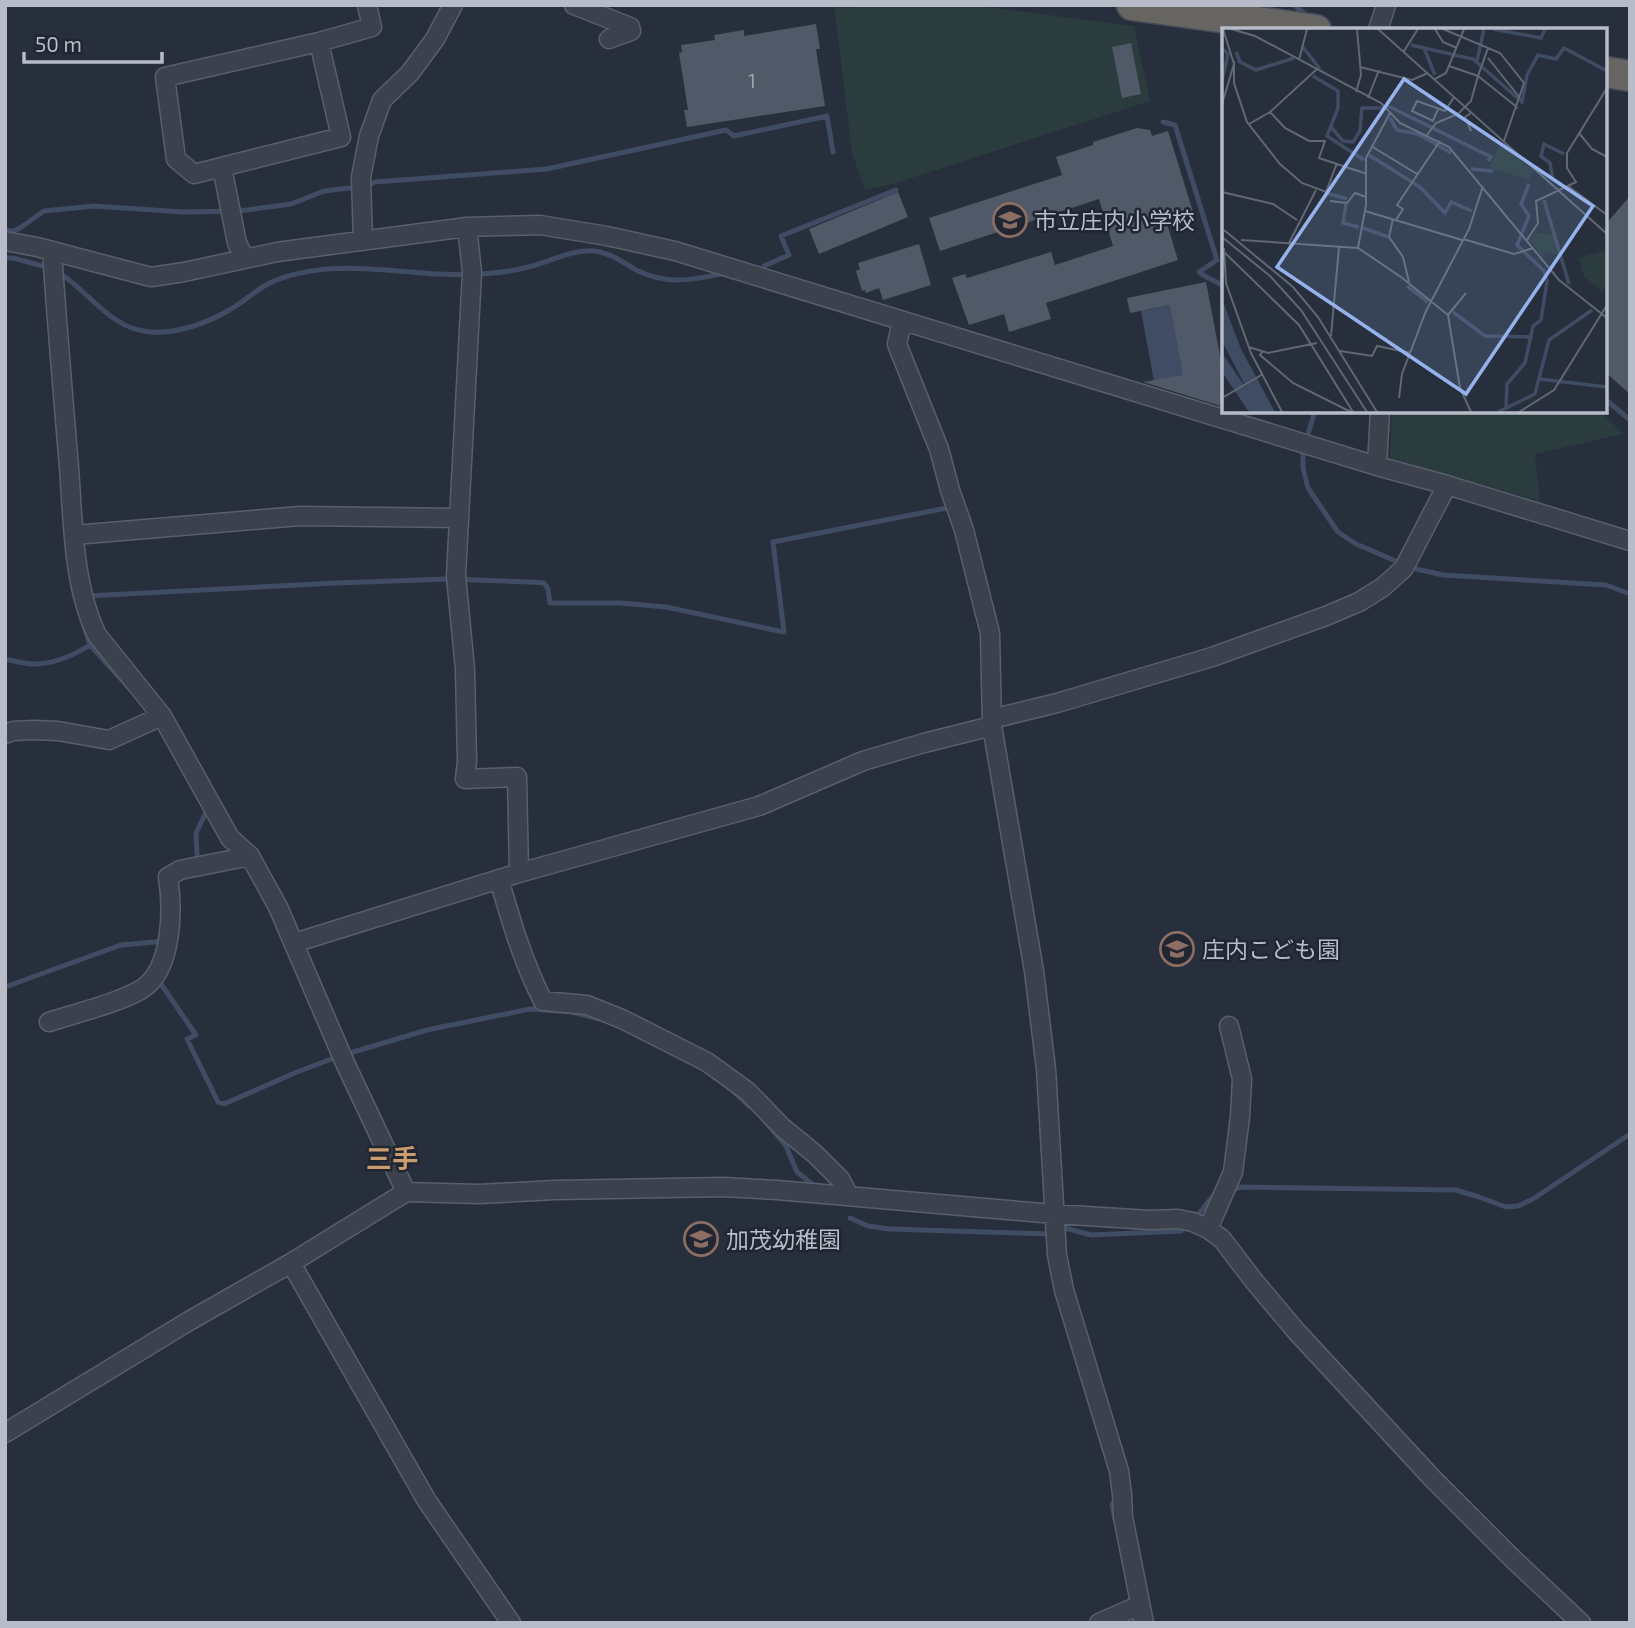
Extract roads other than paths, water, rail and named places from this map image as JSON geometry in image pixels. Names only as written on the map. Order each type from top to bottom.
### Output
[{"type":"highway","points":[[1132,5],[1301,28]]},
{"type":"highway","points":[[1607,72],[1630,75]]},
{"type":"street","points":[[319,42],[341,137],[194,174],[176,159],[165,77],[319,42],[372,27],[367,5]]},
{"type":"street","points":[[363,241],[361,177],[369,136],[382,100],[410,73],[435,39],[453,5]]},
{"type":"street","points":[[574,5],[631,27],[631,31],[609,39]]},
{"type":"street","points":[[1379,28],[1387,5]]},
{"type":"street","points":[[222,167],[237,243],[245,259]]},
{"type":"street","points":[[53,264],[151,277],[277,251],[467,227],[540,225],[607,236],[675,251],[1377,467],[1447,485],[1630,541]]},
{"type":"street","points":[[467,227],[471,274],[456,579],[465,669],[465,779],[517,777],[519,873]]},
{"type":"street","points":[[5,240],[37,247],[53,264],[74,535],[83,596],[92,624],[97,635],[158,718],[230,838],[250,856],[278,907],[345,1063],[406,1192]]},
{"type":"street","points":[[902,321],[897,344],[939,449],[946,480],[964,530],[990,633],[996,720],[1046,1069],[1058,1255],[1064,1290],[1119,1471],[1123,1497],[1138,1611],[1099,1623]]},
{"type":"street","points":[[1377,467],[1380,413]]},
{"type":"street","points":[[294,943],[519,873],[759,806],[863,761],[1212,657],[1326,617],[1375,592],[1406,566],[1447,485]]},
{"type":"street","points":[[74,535],[300,516],[459,518]]},
{"type":"street","points":[[5,734],[13,731],[58,731],[109,740],[158,718]]},
{"type":"street","points":[[49,1022],[120,999],[144,988],[158,972],[167,941],[171,910],[168,877],[180,870],[250,856]]},
{"type":"street","points":[[499,879],[512,926],[543,1001],[587,1005],[622,1019],[707,1062],[747,1091],[783,1128],[815,1154],[840,1180],[849,1196]]},
{"type":"street","points":[[1196,1224],[1224,1193],[1233,1172],[1242,1079],[1229,1026]]},
{"type":"street","points":[[5,1433],[189,1321],[291,1264],[406,1192],[479,1194],[723,1187],[777,1189],[1196,1224],[1222,1239],[1296,1331],[1432,1478],[1581,1623]]},
{"type":"street","points":[[291,1264],[427,1501],[511,1623]]},
{"type":"water","points":[[1170,305],[1186,375],[1154,381],[1141,311]]},
{"type":"waterway","points":[[1294,5],[1305,14]]},
{"type":"waterway","points":[[5,230],[20,228],[44,211],[94,206],[182,212],[239,211],[291,204],[324,191],[366,186],[375,182],[547,169],[726,130],[734,136],[827,116],[833,152]]},
{"type":"waterway","points":[[1163,122],[1175,125],[1217,260],[1199,272],[1222,285]]},
{"type":"waterway","points":[[764,266],[789,255],[781,236],[896,190]]},
{"type":"waterway","points":[[58,272],[112,317],[123,324],[150,332],[181,329],[212,319],[266,285],[304,272],[327,269],[481,274],[517,270],[569,254],[595,251],[659,278],[689,279],[721,274]]},
{"type":"waterway","points":[[5,258],[50,268]]},
{"type":"waterway","points":[[1607,401],[1630,420]]},
{"type":"waterway","points":[[1314,413],[1303,450],[1303,468],[1308,488],[1338,532],[1356,544],[1412,568],[1443,575],[1606,585],[1630,594]]},
{"type":"waterway","points":[[86,596],[448,579],[531,582],[544,583],[548,589],[550,603],[620,603],[666,607],[784,632],[773,542],[952,507]]},
{"type":"waterway","points":[[5,659],[34,664],[56,661],[90,645],[84,626]]},
{"type":"waterway","points":[[90,645],[130,689]]},
{"type":"waterway","points":[[199,863],[196,833],[207,810],[205,806]]},
{"type":"waterway","points":[[5,987],[121,945],[166,941]]},
{"type":"waterway","points":[[159,979],[196,1035],[187,1039],[218,1102],[224,1104],[334,1058]]},
{"type":"waterway","points":[[350,1053],[427,1030],[530,1009],[572,1012],[599,1019]]},
{"type":"waterway","points":[[733,1091],[749,1106]]},
{"type":"waterway","points":[[764,1120],[786,1146],[797,1172],[812,1184]]},
{"type":"waterway","points":[[1229,1191],[1241,1187],[1456,1190],[1506,1207],[1518,1206],[1533,1199],[1630,1134]]},
{"type":"waterway","points":[[1195,1219],[1212,1197],[1216,1196]]},
{"type":"waterway","points":[[850,1218],[868,1226],[889,1229],[1052,1234]]},
{"type":"waterway","points":[[1061,1227],[1091,1235],[1181,1231],[1187,1225]]},
{"type":"waterway","points":[[1115,1519],[1112,1504],[1117,1500]]},
{"type":"place","name":"市立庄内小学校","points":[[1010,220]]},
{"type":"place","name":"庄内こども園","points":[[1177,949]]},
{"type":"place","name":"加茂幼稚園","points":[[701,1239]]},
{"type":"district","name":"三手","points":[[392,1157]]}]
